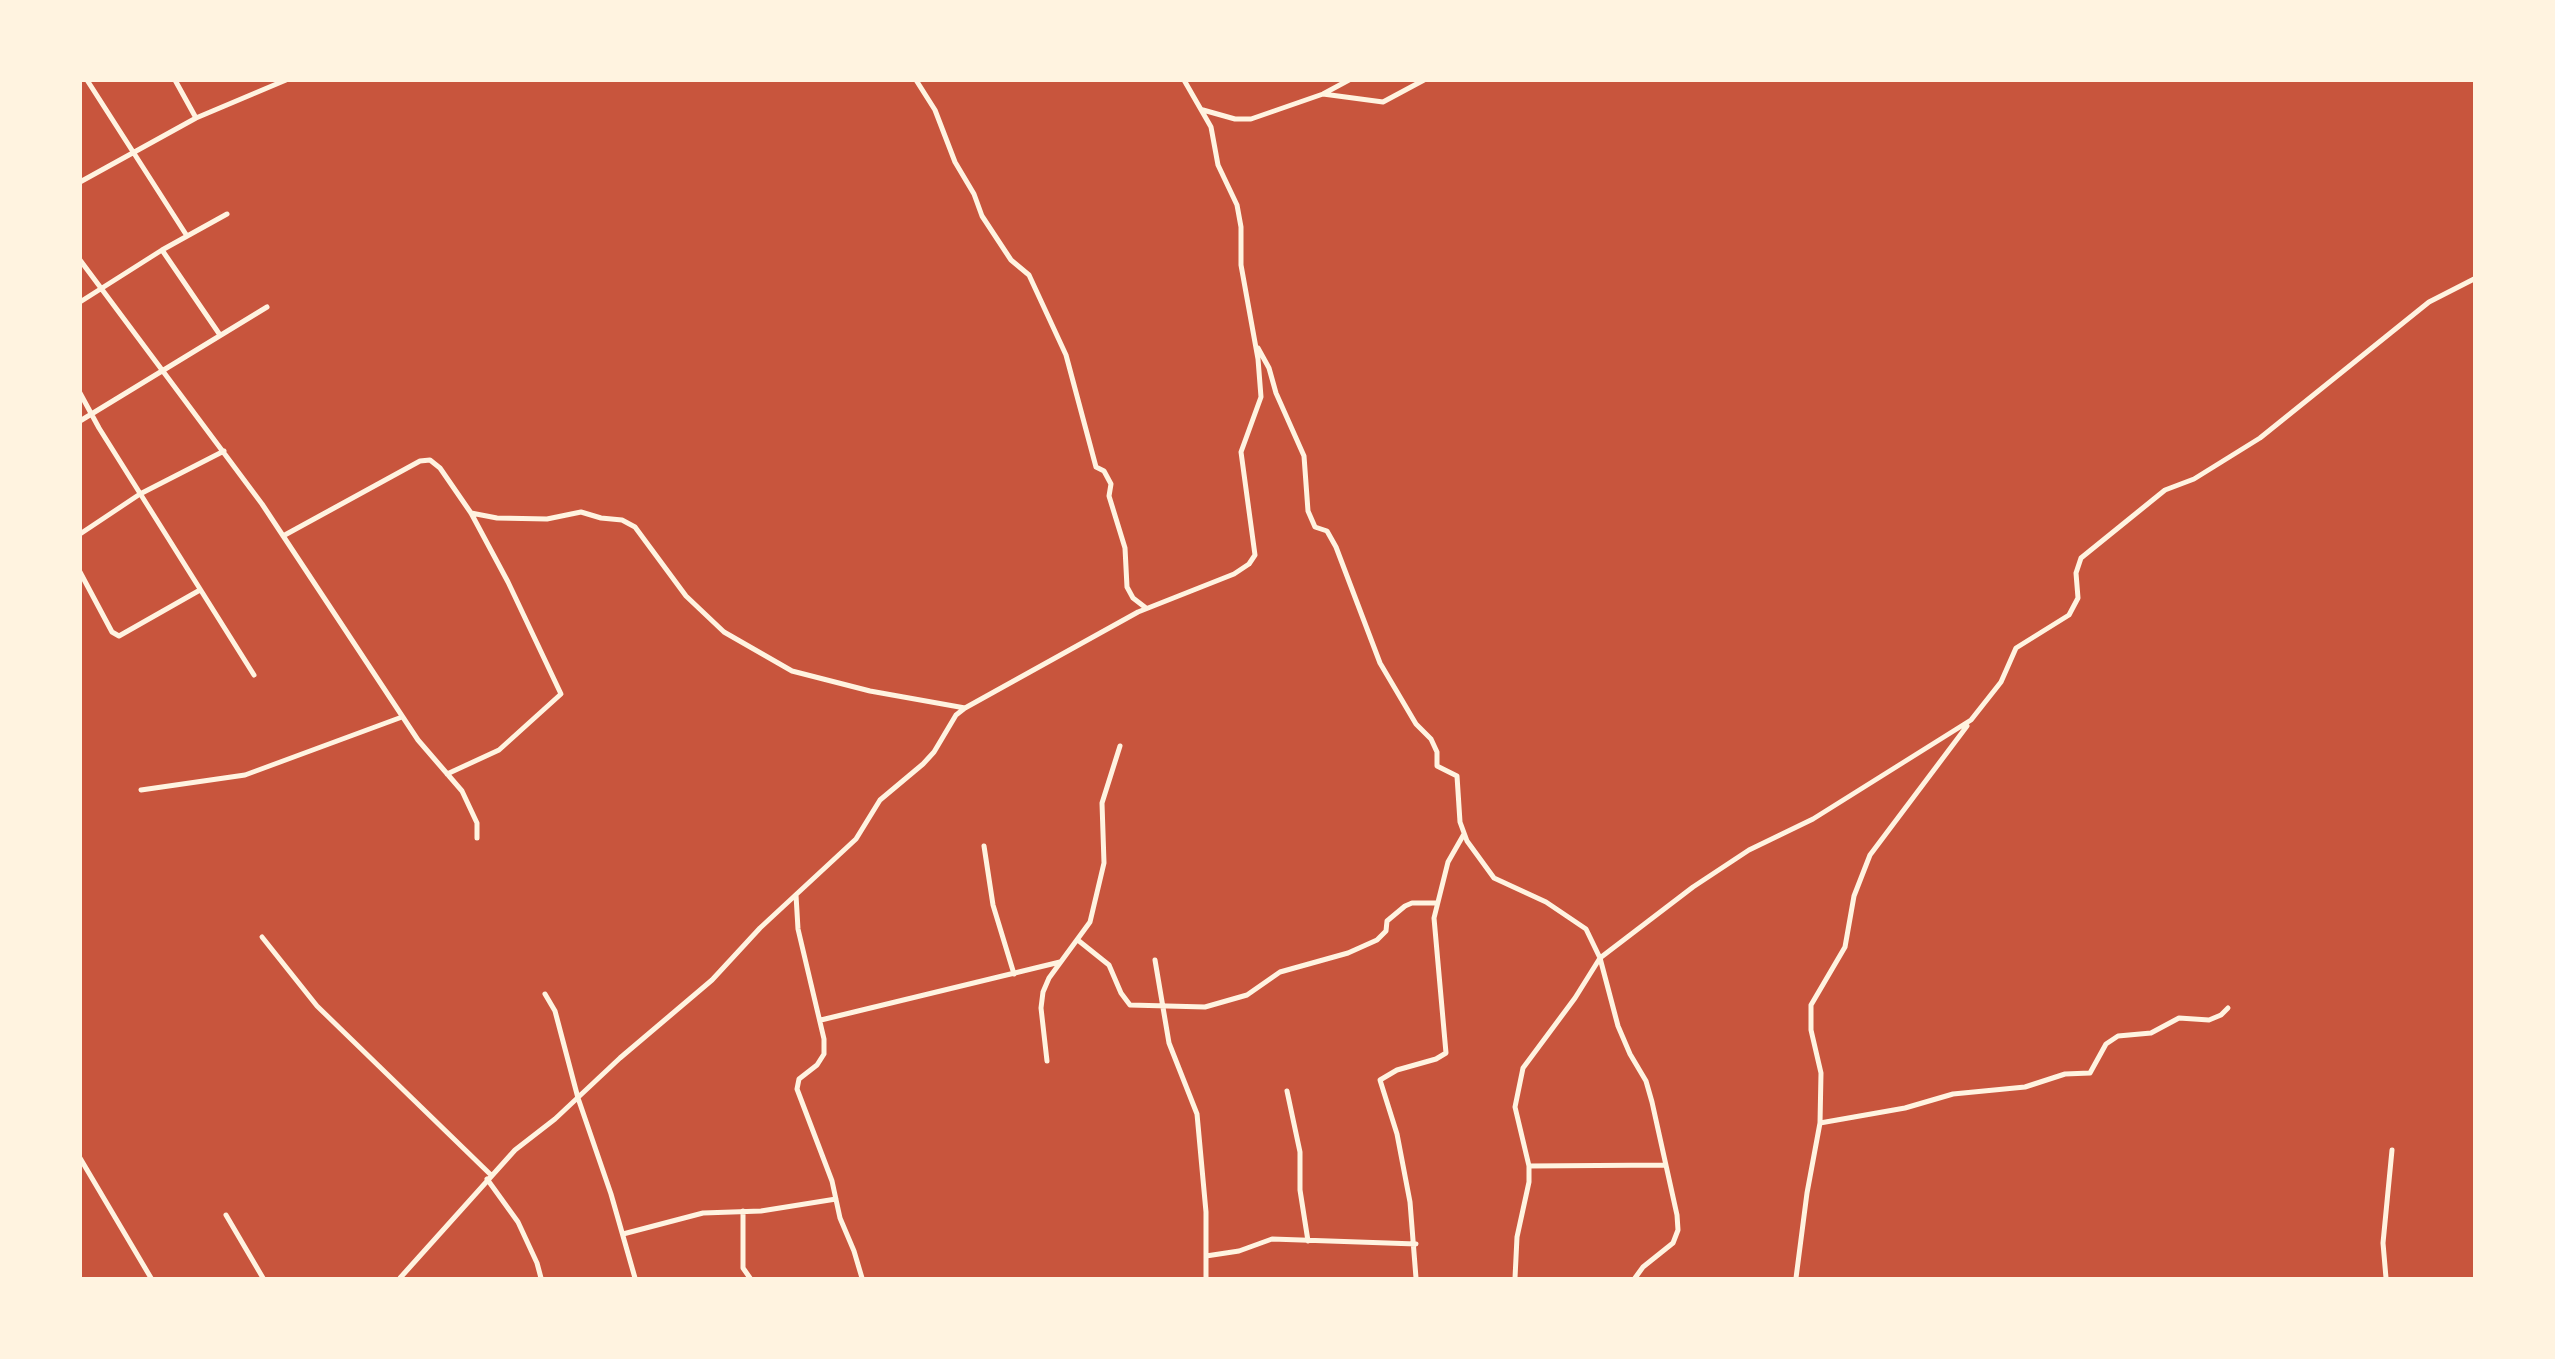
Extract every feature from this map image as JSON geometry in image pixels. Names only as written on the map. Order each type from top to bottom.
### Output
[{"type":"street","points":[[87,80],[187,236]]},
{"type":"street","points":[[175,80],[196,118]]},
{"type":"street","points":[[80,182],[196,118],[286,80]]},
{"type":"street","points":[[916,80],[935,110],[955,162],[974,194],[982,216],[1011,260],[1030,275],[1066,355],[1096,467],[1104,471],[1111,484],[1109,496],[1123,539],[1128,568],[1127,587],[1133,598],[1146,608]]},
{"type":"street","points":[[400,1279],[515,1150],[712,980],[796,894],[856,839],[880,800],[923,764],[956,715],[1146,608],[1234,574],[1249,564],[1255,555],[1241,452],[1261,397],[1256,345],[1241,265],[1241,227],[1237,205],[1218,165],[1211,127],[1184,80]]},
{"type":"street","points":[[1203,110],[1235,119],[1251,120],[1323,94],[1349,80]]},
{"type":"street","points":[[1323,94],[1383,102],[1424,80]]},
{"type":"street","points":[[80,302],[162,250],[228,214]]},
{"type":"street","points":[[162,250],[220,335]]},
{"type":"street","points":[[80,260],[224,451],[402,717],[471,806],[477,823],[477,838]]},
{"type":"street","points":[[1796,1279],[1807,1193],[1820,1123],[1821,1073],[1811,1030],[1811,1005],[1845,947],[1854,896],[1870,855],[2001,682],[2016,648],[2069,615],[2078,598],[2076,573],[2081,558],[2165,490],[2194,479],[2260,438],[2429,302],[2474,279]]},
{"type":"street","points":[[80,421],[267,307]]},
{"type":"street","points":[[1256,345],[1269,368],[1276,393],[1304,456],[1308,511],[1315,527],[1327,531],[1336,547],[1380,663],[1416,724],[1431,739],[1437,752],[1437,766],[1457,776],[1460,822],[1464,834],[1494,878],[1567,914],[1586,929],[1600,958],[1618,1026],[1630,1055],[1646,1081],[1678,1230],[1673,1243],[1643,1267],[1635,1279]]},
{"type":"street","points":[[80,393],[254,675]]},
{"type":"street","points":[[80,534],[140,494],[224,451]]},
{"type":"street","points":[[283,536],[390,475],[430,460],[440,468],[471,513],[561,694],[499,750],[447,774]]},
{"type":"street","points":[[471,513],[547,519],[581,512],[601,519],[622,520],[635,527],[686,596],[724,632],[792,671],[870,691],[965,708]]},
{"type":"street","points":[[80,572],[115,635],[119,636],[200,590]]},
{"type":"street","points":[[141,790],[245,775],[402,717]]},
{"type":"street","points":[[1515,1279],[1517,1237],[1529,1166],[1515,1107],[1523,1068],[1576,998],[1600,958],[1693,887],[1749,850],[1813,819],[1971,720]]},
{"type":"street","points":[[1047,1061],[1042,1000],[1049,978],[1079,941],[1090,922],[1102,881],[1102,803],[1120,746]]},
{"type":"street","points":[[1416,1279],[1416,1244],[1397,1134],[1380,1080],[1397,1070],[1436,1059],[1446,1053],[1440,1001],[1436,903],[1448,862],[1464,834]]},
{"type":"street","points":[[984,846],[993,905],[1014,974]]},
{"type":"street","points":[[796,894],[798,929],[821,1020],[824,1054],[817,1065],[799,1079],[797,1089],[862,1279]]},
{"type":"street","points":[[1079,941],[1108,965],[1125,1002],[1139,1006],[1160,1004],[1205,1007],[1247,995],[1280,972],[1348,953],[1377,940],[1386,931],[1387,921],[1412,903],[1436,903]]},
{"type":"street","points":[[262,937],[317,1006],[489,1177],[518,1222],[537,1263],[541,1279]]},
{"type":"street","points":[[1155,960],[1160,1004],[1169,1043],[1197,1114],[1206,1212],[1206,1279]]},
{"type":"street","points":[[821,1020],[1060,962]]},
{"type":"street","points":[[545,994],[555,1011],[578,1098],[635,1279]]},
{"type":"street","points":[[1820,1123],[1905,1108],[1954,1094],[2025,1087],[2065,1074],[2090,1073],[2106,1044],[2118,1036],[2151,1033],[2179,1018],[2209,1020],[2221,1015],[2228,1008]]},
{"type":"street","points":[[1287,1091],[1300,1152],[1300,1191],[1308,1241]]},
{"type":"street","points":[[2386,1279],[2383,1243],[2392,1150]]},
{"type":"street","points":[[80,1158],[151,1279]]},
{"type":"street","points":[[1529,1166],[1666,1165]]},
{"type":"street","points":[[623,1234],[703,1213],[743,1211],[836,1199]]},
{"type":"street","points":[[743,1211],[743,1268],[750,1279]]},
{"type":"street","points":[[226,1215],[264,1279]]},
{"type":"street","points":[[1206,1256],[1239,1251],[1272,1239],[1416,1244]]}]
